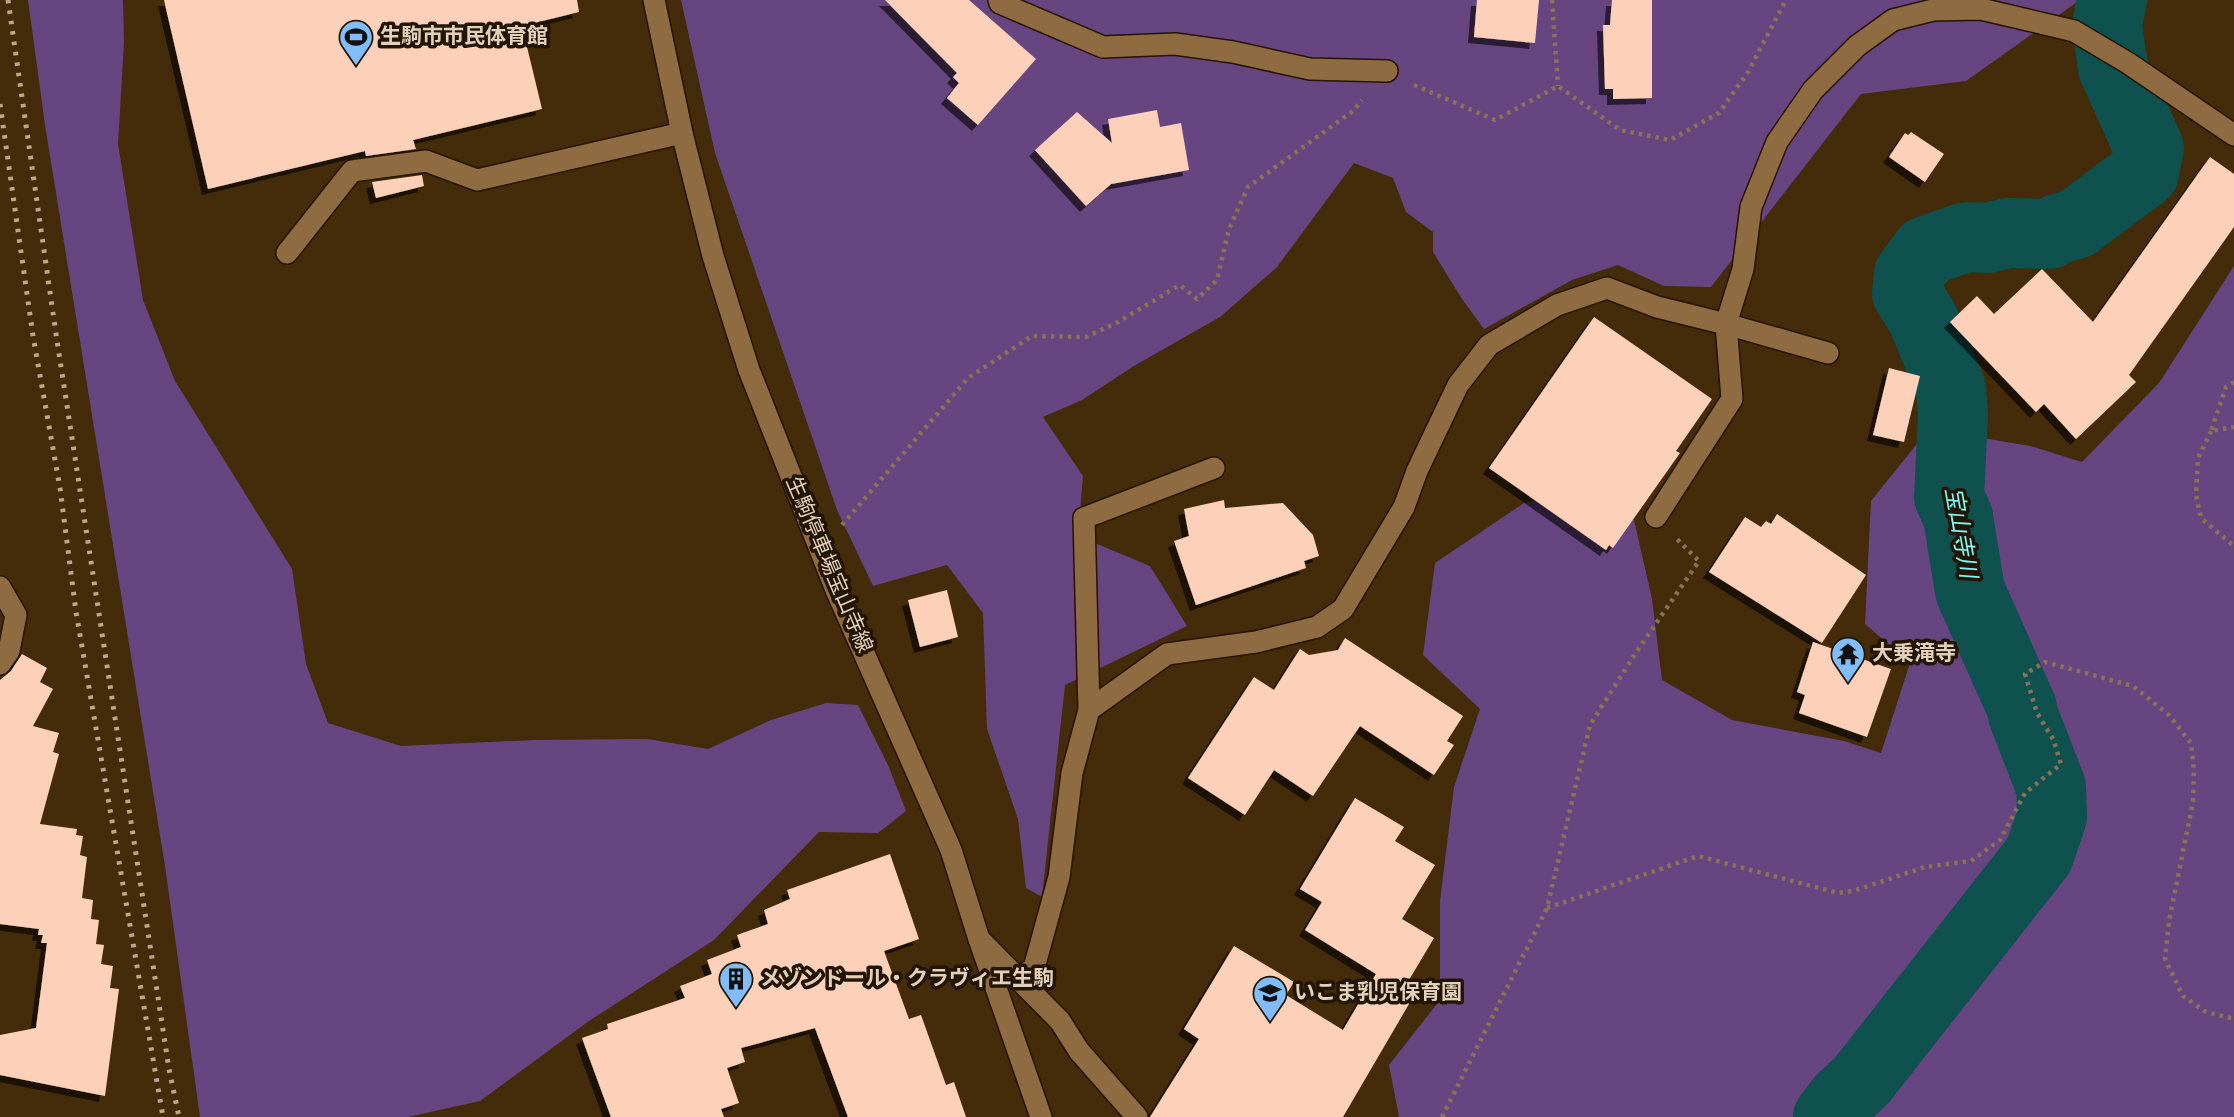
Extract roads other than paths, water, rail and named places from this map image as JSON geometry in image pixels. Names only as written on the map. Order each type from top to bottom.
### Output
[{"type":"street","name":"生駒停車場宝山寺線","points":[[654,0],[682,133],[713,256],[749,370],[820,551],[951,850],[1041,1117]]},
{"type":"street","points":[[999,0],[1000,3],[1103,47],[1175,44],[1233,52],[1310,69],[1387,71]]},
{"type":"street","points":[[1656,517],[1732,399],[1726,324],[1743,269],[1751,206],[1777,142],[1813,90],[1857,46],[1893,20],[1933,10],[1981,9],[2074,31],[2128,63],[2234,135]]},
{"type":"street","points":[[286,253],[352,171],[426,161],[477,180],[682,133]]},
{"type":"street","points":[[1089,710],[1167,654],[1256,642],[1317,627],[1343,609],[1404,507],[1417,471],[1458,385],[1489,345],[1557,304],[1606,288],[1657,307],[1828,353]]},
{"type":"street","points":[[1019,978],[1034,968],[1059,877],[1072,773],[1089,710],[1084,518],[1214,468]]},
{"type":"street","points":[[0,587],[16,615],[9,651],[0,664]]},
{"type":"street","points":[[979,939],[1060,1021],[1079,1051],[1137,1117]]},
{"type":"waterway","name":"宝山寺川","points":[[1828,1117],[1862,1080],[2039,855],[2052,817],[2051,787],[2022,708],[1970,591],[1958,517],[1949,497],[1953,415],[1951,389],[1923,319],[1907,293],[1909,274],[1926,251],[1966,237],[1987,238],[2009,233],[2049,234],[2076,224],[2144,173],[2149,148],[2113,68],[2107,25],[2112,0]]},
{"type":"railway","points":[[8,0],[56,334],[169,1069],[179,1117]]},
{"type":"railway","points":[[0,104],[33,336],[60,488],[76,612],[163,1117]]},
{"type":"place","name":"生駒市市民体育館","points":[[356,67]]},
{"type":"place","name":"大乗滝寺","points":[[1848,684]]},
{"type":"place","name":"メゾンドール・クラヴィエ生駒","points":[[736,1009]]},
{"type":"place","name":"いこま乳児保育園","points":[[1270,1023]]}]
